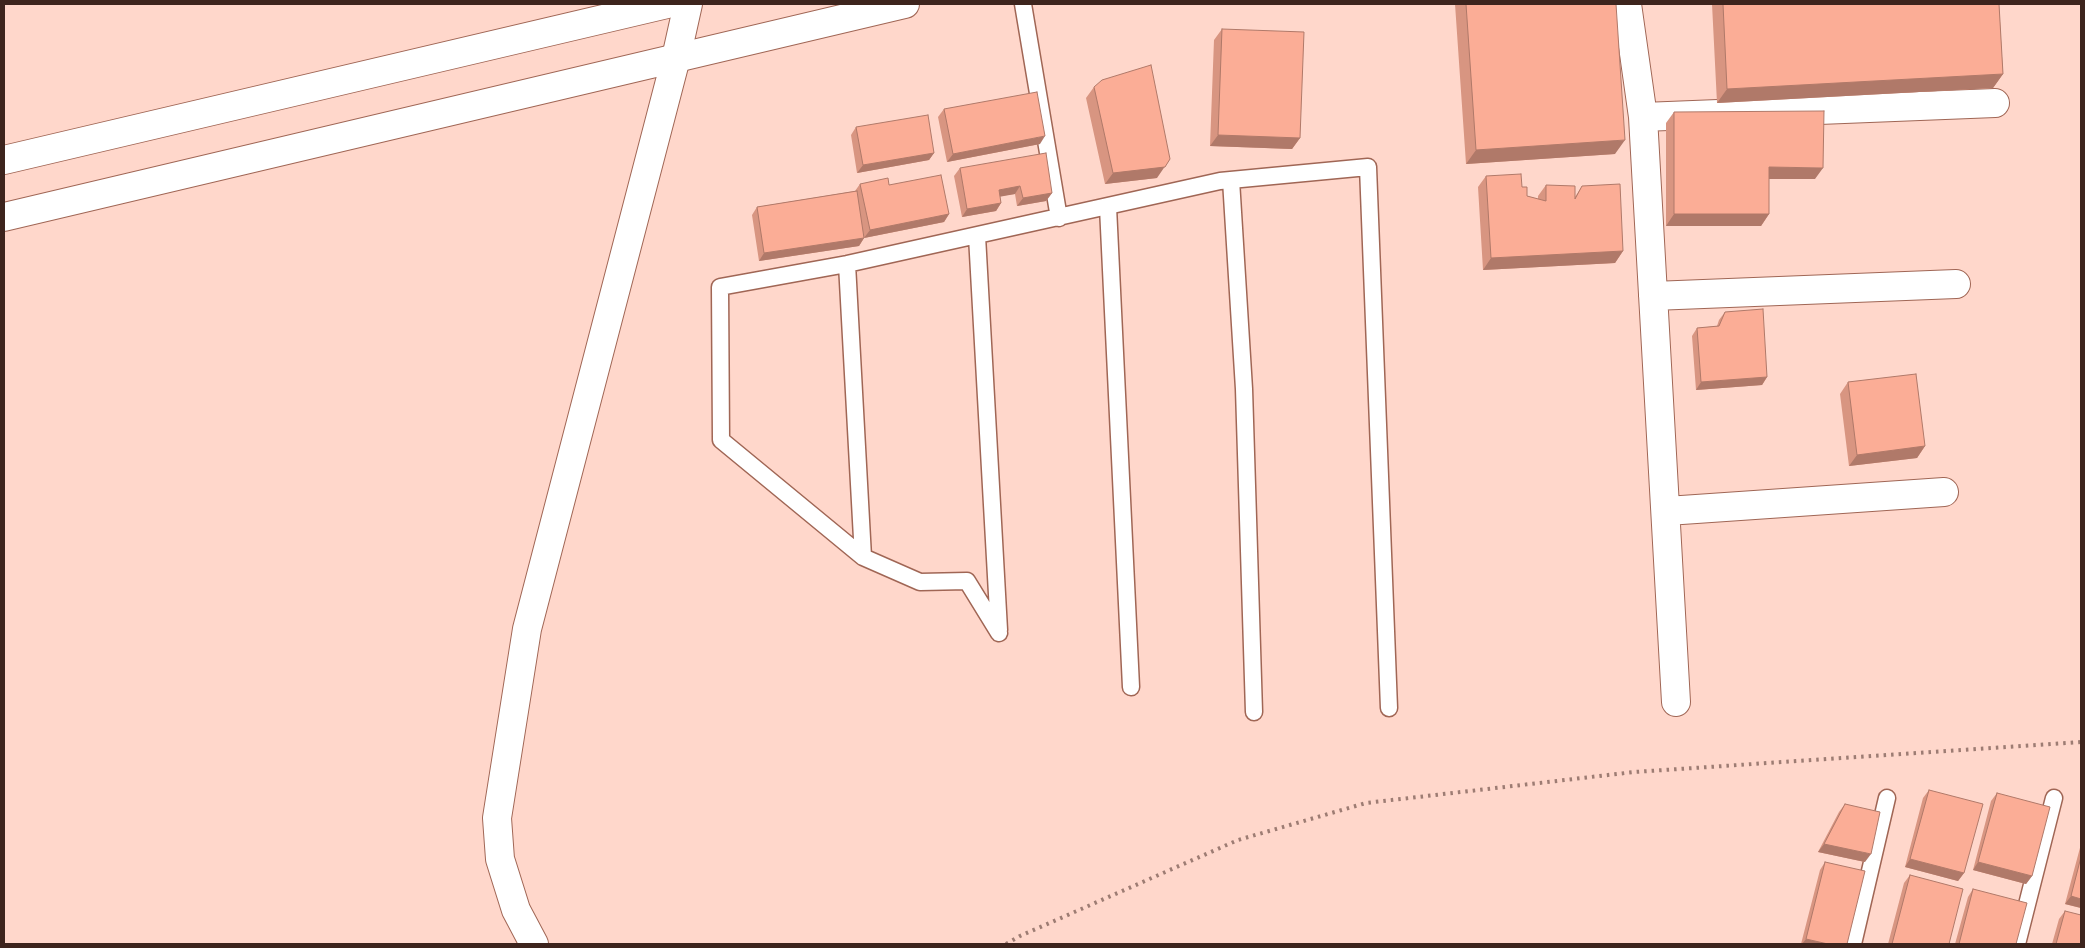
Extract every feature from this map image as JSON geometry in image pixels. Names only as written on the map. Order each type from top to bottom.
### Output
[{"type":"street","points":[[4,160],[667,4]]},
{"type":"street","points":[[534,944],[516,910],[500,859],[497,818],[527,629],[676,58],[688,4]]},
{"type":"street","points":[[4,217],[904,4]]},
{"type":"street","points":[[1627,4],[1643,117],[1667,510],[1676,702]]},
{"type":"street","points":[[1643,117],[1995,102]]},
{"type":"street","points":[[1653,296],[1956,284]]},
{"type":"street","points":[[1667,510],[1944,492]]},
{"type":"lane","points":[[1023,4],[1059,218]]},
{"type":"lane","points":[[977,236],[999,633],[967,581],[920,582],[863,557],[721,440],[720,287],[847,264],[1231,180],[1368,167],[1389,708]]},
{"type":"lane","points":[[1231,180],[1244,389],[1254,712]]},
{"type":"lane","points":[[1108,207],[1131,686]]},
{"type":"lane","points":[[847,264],[863,557]]},
{"type":"lane","points":[[1853,944],[1887,798]]},
{"type":"lane","points":[[2017,944],[2054,798]]},
{"type":"building","points":[[1466,4],[1616,4],[1625,140],[1476,150]]},
{"type":"building","points":[[1723,4],[1999,4],[2003,74],[1727,89]]},
{"type":"building","points":[[1222,29],[1304,32],[1300,138],[1218,135]]},
{"type":"building","points":[[1151,65],[1170,159],[1165,167],[1113,173],[1094,87],[1102,80]]},
{"type":"building","points":[[1037,92],[1045,136],[953,154],[944,109]]},
{"type":"building","points":[[1824,111],[1823,168],[1769,167],[1769,214],[1674,214],[1674,112]]},
{"type":"building","points":[[928,115],[934,153],[863,165],[856,127]]},
{"type":"building","points":[[1046,153],[1052,193],[1023,198],[1020,186],[999,190],[1001,203],[967,209],[960,168]]},
{"type":"building","points":[[1521,174],[1522,187],[1527,187],[1527,196],[1546,201],[1546,185],[1575,186],[1575,199],[1582,186],[1620,184],[1623,251],[1491,258],[1486,176]]},
{"type":"building","points":[[941,175],[949,214],[870,230],[860,184],[888,178],[889,185]]},
{"type":"building","points":[[857,191],[864,238],[764,253],[757,207]]},
{"type":"building","points":[[1763,309],[1767,377],[1701,382],[1697,328],[1719,326],[1725,312]]},
{"type":"building","points":[[1916,374],[1925,446],[1857,455],[1848,382]]},
{"type":"building","points":[[1929,790],[1983,804],[1964,873],[1910,859]]},
{"type":"building","points":[[1997,793],[2050,807],[2032,876],[1978,862]]},
{"type":"building","points":[[1845,804],[1880,812],[1871,854],[1824,844]]},
{"type":"building","points":[[2081,857],[2081,899],[2071,896]]},
{"type":"building","points":[[1825,862],[1865,871],[1847,944],[1828,944],[1806,939]]},
{"type":"building","points":[[1910,875],[1963,889],[1949,944],[1892,944]]},
{"type":"building","points":[[1973,889],[2027,903],[2016,944],[1959,944]]},
{"type":"building","points":[[2065,911],[2081,915],[2081,944],[2056,944]]},
{"type":"railway","points":[[1006,944],[1020,936],[1238,840],[1366,803],[1634,772],[2081,742]]}]
